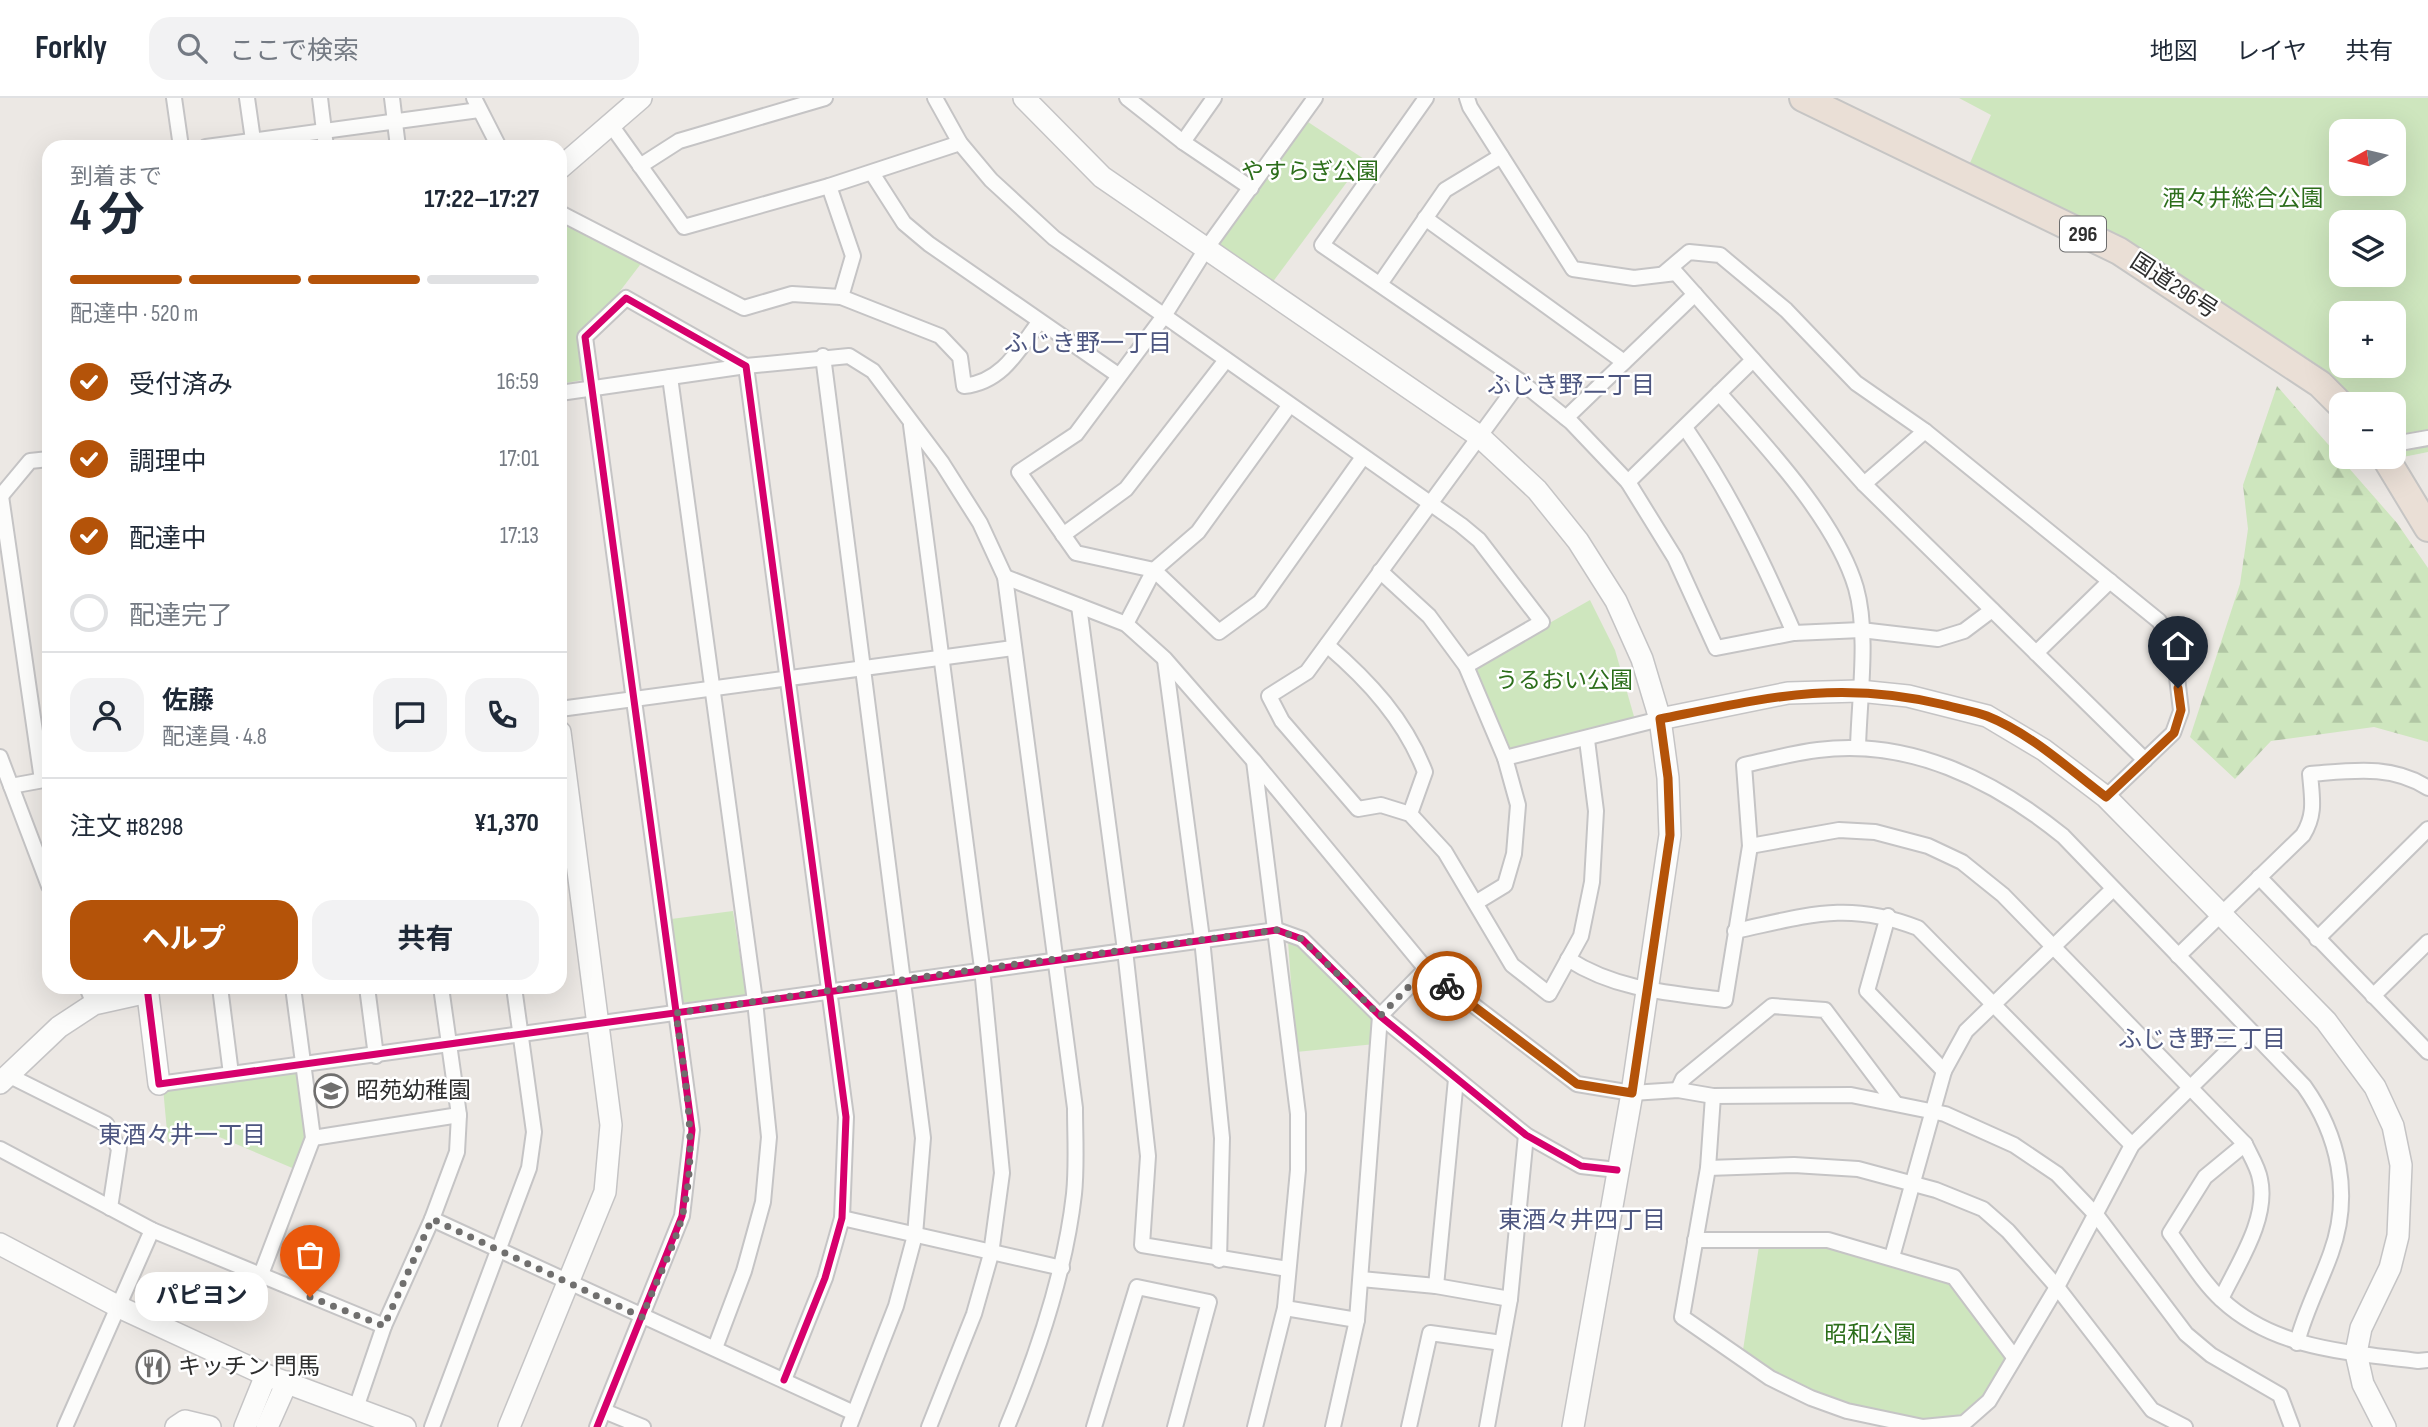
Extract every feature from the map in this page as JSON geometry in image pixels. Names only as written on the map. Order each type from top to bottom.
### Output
[{"type":"highway","name":"国道296号","points":[[1803,98],[2119,251],[2300,370],[2329,395]]},
{"type":"highway","points":[[2392,469],[2428,528]]},
{"type":"street","points":[[174,98],[180,140]]},
{"type":"street","points":[[247,98],[252,140]]},
{"type":"street","points":[[320,98],[325,140],[476,104],[495,140]]},
{"type":"street","points":[[392,98],[397,140]]},
{"type":"street","points":[[567,162],[641,98]]},
{"type":"street","points":[[640,166],[679,141],[825,98]]},
{"type":"street","points":[[935,98],[960,143],[991,180],[1054,238],[1479,540],[1542,622],[1466,666]]},
{"type":"street","points":[[1024,98],[1102,177],[1479,436],[1537,490],[1597,570],[1642,659],[1660,719],[1668,778],[1670,835],[1632,1093],[1573,1427]]},
{"type":"street","points":[[1127,98],[1182,142],[1251,188]]},
{"type":"street","points":[[1182,142],[1214,98]]},
{"type":"street","points":[[1315,98],[1206,249],[1164,316],[1118,374],[1076,435],[1019,472],[1076,553],[1154,570],[1219,632],[1259,602],[1363,457]]},
{"type":"street","points":[[1426,98],[1322,245],[1520,381],[1566,418],[1628,482],[1675,558],[1716,648],[1794,632],[1861,630],[1938,639],[1964,631],[1992,610]]},
{"type":"street","points":[[1467,98],[1573,269],[1634,278],[1676,273],[1864,484],[2145,760]]},
{"type":"street","points":[[611,125],[684,227],[872,173],[960,143]]},
{"type":"street","points":[[1380,285],[1445,190],[1501,156]]},
{"type":"street","points":[[872,173],[904,223],[1039,322],[1118,374]]},
{"type":"street","points":[[829,186],[852,256],[841,296]]},
{"type":"street","points":[[567,217],[744,308],[792,294],[841,296],[940,337],[960,357],[964,386],[980,384],[995,377],[1012,360],[1039,322]]},
{"type":"street","points":[[1425,218],[1624,362]]},
{"type":"street","points":[[1662,275],[1689,251],[1720,255],[1786,310],[1856,383],[1925,431],[2159,621],[2173,643],[2181,710],[2174,733],[2106,797]]},
{"type":"street","points":[[1566,418],[1695,294]]},
{"type":"street","points":[[597,1427],[682,1216],[692,1130],[585,337],[626,298],[746,366]]},
{"type":"street","points":[[432,1219],[784,1381],[851,1420],[896,1306],[915,1235],[923,1138],[824,356]]},
{"type":"street","points":[[567,392],[824,356],[849,356],[873,371],[942,463],[980,523],[1005,577],[1075,1108],[1074,1192],[1062,1268],[1024,1388],[1007,1427]]},
{"type":"street","points":[[1063,535],[1126,489],[1226,360]]},
{"type":"street","points":[[1628,482],[1686,429],[1753,360]]},
{"type":"street","points":[[746,366],[846,1117],[842,1218],[825,1278],[784,1381]]},
{"type":"street","points":[[670,377],[755,1001],[769,1137],[763,1202],[744,1271],[715,1348]]},
{"type":"street","points":[[1520,381],[1307,672],[1269,696],[1282,721],[1357,809],[1381,805],[1410,814],[1445,852],[1512,965],[1549,994],[1581,936],[1591,882],[1596,811],[1587,740]]},
{"type":"street","points":[[1719,393],[1765,445],[1832,534],[1856,589],[1861,630],[1857,748]]},
{"type":"street","points":[[1126,624],[1154,570],[1198,532],[1289,406]]},
{"type":"street","points":[[911,424],[982,968],[1002,1173],[991,1254],[974,1314],[929,1427]]},
{"type":"street","points":[[1686,429],[1722,481],[1766,567],[1794,632]]},
{"type":"street","points":[[1864,484],[1925,431]]},
{"type":"street","points":[[2406,442],[2428,438]]},
{"type":"street","points":[[42,460],[30,461],[0,497],[42,754]]},
{"type":"street","points":[[1380,571],[1429,616],[1466,666],[1505,758],[1518,805],[1514,854],[1504,885],[1477,902]]},
{"type":"street","points":[[1005,577],[1126,624],[1165,659],[1254,761],[1426,969],[1577,1084],[1632,1093],[1678,1090],[1713,1096],[1851,1095],[1934,1112],[2014,1145],[2057,1174],[2096,1216],[2186,1334],[2211,1355],[2280,1395],[2292,1427]]},
{"type":"street","points":[[2036,653],[2110,581]]},
{"type":"street","points":[[1079,606],[1125,950],[1148,1156],[1142,1245],[1219,1260],[1288,1269]]},
{"type":"street","points":[[1327,645],[1364,677],[1412,739],[1425,772],[1410,814]]},
{"type":"street","points":[[567,708],[1013,648]]},
{"type":"street","points":[[1165,659],[1202,939],[1222,1138],[1219,1260]]},
{"type":"street","points":[[1505,758],[1587,740],[1660,719],[1788,694],[1859,691],[1908,696],[1987,716],[2044,750],[2106,797],[2326,1021],[2375,1087],[2393,1126],[2401,1165],[2398,1236],[2390,1268],[2361,1328],[2356,1353],[2363,1384],[2385,1427]]},
{"type":"street","points":[[1568,959],[1593,975],[1648,991],[1725,1000],[1750,846],[1744,765],[1818,750],[1857,748],[1897,751],[1932,761],[2005,794],[2025,805],[2063,836],[2112,890],[2304,1086],[2321,1110],[2333,1138],[2338,1166],[2342,1197],[2339,1227],[2305,1312],[2297,1343]]},
{"type":"street","points":[[0,757],[42,868]]},
{"type":"street","points":[[1254,761],[1298,1114],[1298,1170],[1285,1308],[1255,1427]]},
{"type":"street","points":[[2178,956],[2303,835],[2312,821],[2310,774],[2375,769],[2402,775],[2428,788]]},
{"type":"street","points":[[11,786],[42,780]]},
{"type":"street","points":[[509,1427],[605,1192],[611,1125],[567,786]]},
{"type":"street","points":[[2317,939],[2428,829]]},
{"type":"street","points":[[1750,846],[1839,830],[1875,832],[1928,846],[1972,870],[2003,895],[2245,1143],[2260,1180],[2260,1207],[2253,1231],[2221,1299]]},
{"type":"street","points":[[2259,877],[2428,1052]]},
{"type":"street","points":[[1892,1257],[1944,1071],[1966,1031],[2112,890]]},
{"type":"street","points":[[1735,931],[1827,911],[1888,916],[1918,928],[1996,1004],[2132,1145]]},
{"type":"street","points":[[1888,916],[1867,990],[1944,1071]]},
{"type":"street","points":[[149,994],[159,1084],[376,1056],[449,1042],[676,1013],[982,968],[1277,930],[1302,939],[1380,1016],[1526,1135],[1581,1166],[1617,1170]]},
{"type":"street","points":[[2373,996],[2428,942]]},
{"type":"street","points":[[1333,1427],[1357,1320],[1380,1016],[1426,969]]},
{"type":"street","points":[[221,994],[231,1074]]},
{"type":"street","points":[[260,1277],[313,1138],[294,994]]},
{"type":"street","points":[[368,994],[376,1056]]},
{"type":"street","points":[[356,1408],[384,1326],[432,1219],[457,1153],[459,1115],[442,994]]},
{"type":"street","points":[[432,1427],[529,1168],[534,1132],[515,994]]},
{"type":"street","points":[[90,996],[4,1079],[106,1124],[119,1149],[110,1208]]},
{"type":"street","points":[[1678,1090],[1683,1079],[1772,1006],[1825,1010],[1895,1103]]},
{"type":"street","points":[[1713,1096],[1708,1168],[1682,1317],[1770,1378],[1811,1398],[1847,1411],[1923,1427],[1964,1423],[1989,1401],[2057,1287],[2132,1145],[2249,1030]]},
{"type":"street","points":[[1436,1286],[1456,1079]]},
{"type":"street","points":[[313,1138],[459,1115]]},
{"type":"street","points":[[1486,1427],[1510,1299],[1526,1135]]},
{"type":"street","points":[[2245,1143],[2205,1177],[2170,1233],[2221,1299],[2257,1327],[2297,1343],[2356,1353],[2428,1360]]},
{"type":"street","points":[[0,1149],[152,1230],[260,1277],[384,1326]]},
{"type":"street","points":[[1708,1168],[1794,1166],[1858,1169],[1912,1183],[1983,1209],[2008,1231],[2057,1287],[2152,1410],[2185,1427]]},
{"type":"street","points":[[842,1218],[1062,1268]]},
{"type":"street","points":[[65,1427],[152,1230]]},
{"type":"street","points":[[1695,1240],[1828,1240],[1954,1277],[2014,1357]]},
{"type":"street","points":[[0,1244],[119,1307],[266,1374],[405,1427]]},
{"type":"street","points":[[1361,1279],[1436,1286],[1510,1299]]},
{"type":"street","points":[[1094,1427],[1137,1287],[1209,1302],[1175,1427]]},
{"type":"street","points":[[1285,1308],[1357,1320]]},
{"type":"street","points":[[1409,1427],[1430,1333],[1502,1343]]},
{"type":"street","points":[[245,1427],[266,1374]]},
{"type":"street","points":[[267,1427],[287,1382]]},
{"type":"street","points":[[604,1411],[643,1427]]},
{"type":"street","points":[[176,1427],[185,1421],[210,1427]]},
{"type":"green space","name":"酒々井総合公園","points":[[1959,98],[2428,98],[2428,452],[2406,456],[2406,392],[2334,392],[2173,272],[1970,163],[1991,115]]},
{"type":"green space","name":"やすらぎ公園","points":[[1305,120],[1364,159],[1272,283],[1214,247]]},
{"type":"green space","points":[[567,217],[646,257],[585,337],[582,380],[567,383]]},
{"type":"green space","points":[[2277,386],[2329,445],[2329,469],[2350,469],[2397,523],[2428,568],[2428,742],[2374,727],[2271,741],[2235,779],[2190,737],[2240,584],[2248,529],[2243,485]]},
{"type":"green space","name":"うるおい公園","points":[[1590,600],[1615,650],[1635,720],[1508,754],[1472,667]]},
{"type":"green space","points":[[733,911],[746,995],[682,1003],[671,919]]},
{"type":"green space","points":[[1288,941],[1301,941],[1378,1017],[1375,1044],[1296,1052]]},
{"type":"green space","points":[[299,1072],[308,1137],[297,1170],[217,1136],[168,1142],[163,1088]]},
{"type":"green space","name":"昭和公園","points":[[1827,1245],[1951,1282],[2009,1358],[1990,1390],[1971,1412],[1959,1419],[1917,1420],[1864,1410],[1812,1391],[1743,1350],[1759,1246]]},
{"type":"cycle path","points":[[597,1427],[682,1216],[692,1130],[585,337],[626,298],[746,366],[846,1117],[842,1218],[825,1278],[784,1380]]},
{"type":"cycle path","points":[[148,994],[159,1084],[1277,930],[1302,939],[1380,1016],[1526,1135],[1581,1166],[1617,1170]]},
{"type":"way so far","points":[[310,1297],[384,1326],[432,1219],[642,1317],[682,1216],[692,1130],[676,1013],[904,979],[1277,930],[1302,939],[1380,1016],[1426,969],[1447,986]]},
{"type":"place","name":"昭苑幼稚園","points":[[331,1091]]},
{"type":"place","name":"パピヨン","points":[[310,1297]]},
{"type":"place","name":"キッチン 門馬","points":[[153,1367]]},
{"type":"district","name":"ふじき野一丁目","points":[[1088,343]]},
{"type":"district","name":"ふじき野二丁目","points":[[1571,385]]},
{"type":"district","name":"ふじき野三丁目","points":[[2202,1039]]},
{"type":"district","name":"東酒々井一丁目","points":[[182,1135]]},
{"type":"district","name":"東酒々井四丁目","points":[[1582,1220]]},
{"type":"route","points":[[1447,986],[1577,1084],[1612,1092],[1632,1093],[1660,918],[1670,835],[1668,778],[1660,719],[1788,694],[1859,691],[1908,696],[1987,716],[2044,750],[2106,797],[2174,733],[2181,710],[2178,688]]}]
